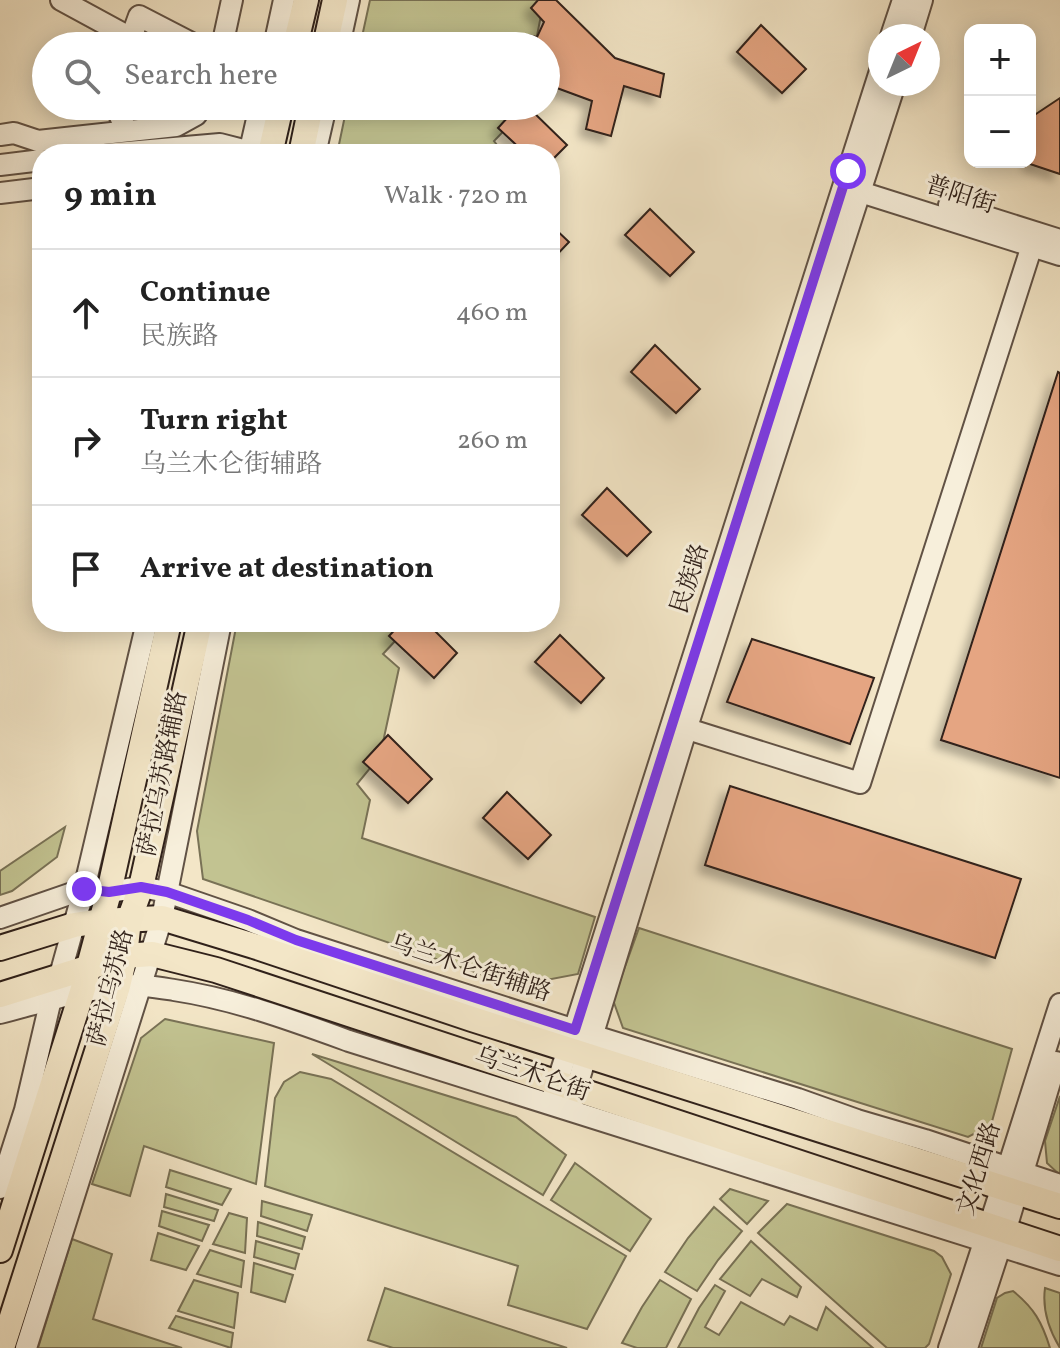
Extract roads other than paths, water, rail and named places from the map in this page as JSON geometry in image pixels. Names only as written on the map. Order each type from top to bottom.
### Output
[{"type":"main road","points":[[298,32],[306,0]]},
{"type":"main road","points":[[328,32],[335,0]]},
{"type":"main road","points":[[262,144],[274,120]]},
{"type":"main road","points":[[303,144],[308,120]]},
{"type":"main road","name":"萨拉乌苏路","points":[[0,1250],[82,992],[109,892],[167,632]]},
{"type":"main road","name":"萨拉乌苏路","points":[[2,1348],[130,985],[125,956],[129,920],[141,887],[198,632]]},
{"type":"main road","name":"乌兰木仑街","points":[[0,948],[74,925],[162,918],[321,969],[581,1043],[1012,1180],[1060,1206]]},
{"type":"main road","name":"乌兰木仑街","points":[[0,995],[125,956],[152,954],[216,970],[564,1096],[995,1236],[1060,1249]]},
{"type":"street","points":[[61,0],[113,32]]},
{"type":"street","points":[[225,32],[232,0]]},
{"type":"street","points":[[277,32],[284,0]]},
{"type":"street","points":[[342,32],[349,0]]},
{"type":"street","points":[[895,24],[903,0]]},
{"type":"street","points":[[915,24],[922,0]]},
{"type":"street","points":[[133,32],[139,16],[170,32]]},
{"type":"street","name":"民族路","points":[[564,1096],[854,182],[874,96]]},
{"type":"street","name":"民族路","points":[[854,182],[890,96]]},
{"type":"street","points":[[122,120],[127,131]]},
{"type":"street","points":[[0,135],[14,133],[38,141],[176,126],[187,120]]},
{"type":"street","points":[[258,144],[259,120]]},
{"type":"street","points":[[317,144],[323,120]]},
{"type":"street","points":[[0,165],[32,161]]},
{"type":"street","name":"普阳街","points":[[854,182],[1035,240],[1060,255]]},
{"type":"street","points":[[0,193],[32,189]]},
{"type":"street","points":[[679,726],[860,783],[1035,240]]},
{"type":"street","name":"普阳街","points":[[1035,240],[1060,240]]},
{"type":"street","name":"萨拉乌苏路辅路","points":[[0,1188],[25,1110],[51,999],[84,889],[145,632]]},
{"type":"street","name":"萨拉乌苏路辅路","points":[[26,1348],[130,985],[152,954],[162,918],[219,632]]},
{"type":"street","name":"乌兰木仑街辅路","points":[[0,918],[84,889],[109,892],[141,887],[167,892],[581,1043]]},
{"type":"street","points":[[0,1013],[82,992],[130,985],[210,996],[265,1011],[349,1041],[564,1096]]},
{"type":"street","name":"文化西路","points":[[967,1348],[1060,1004]]},
{"type":"street","name":"文化西路","points":[[1012,1180],[1060,1047]]},
{"type":"street","points":[[1012,1180],[1060,1185]]},
{"type":"street","points":[[995,1236],[1060,1265]]},
{"type":"street","name":"文化西路","points":[[949,1348],[995,1236]]}]
